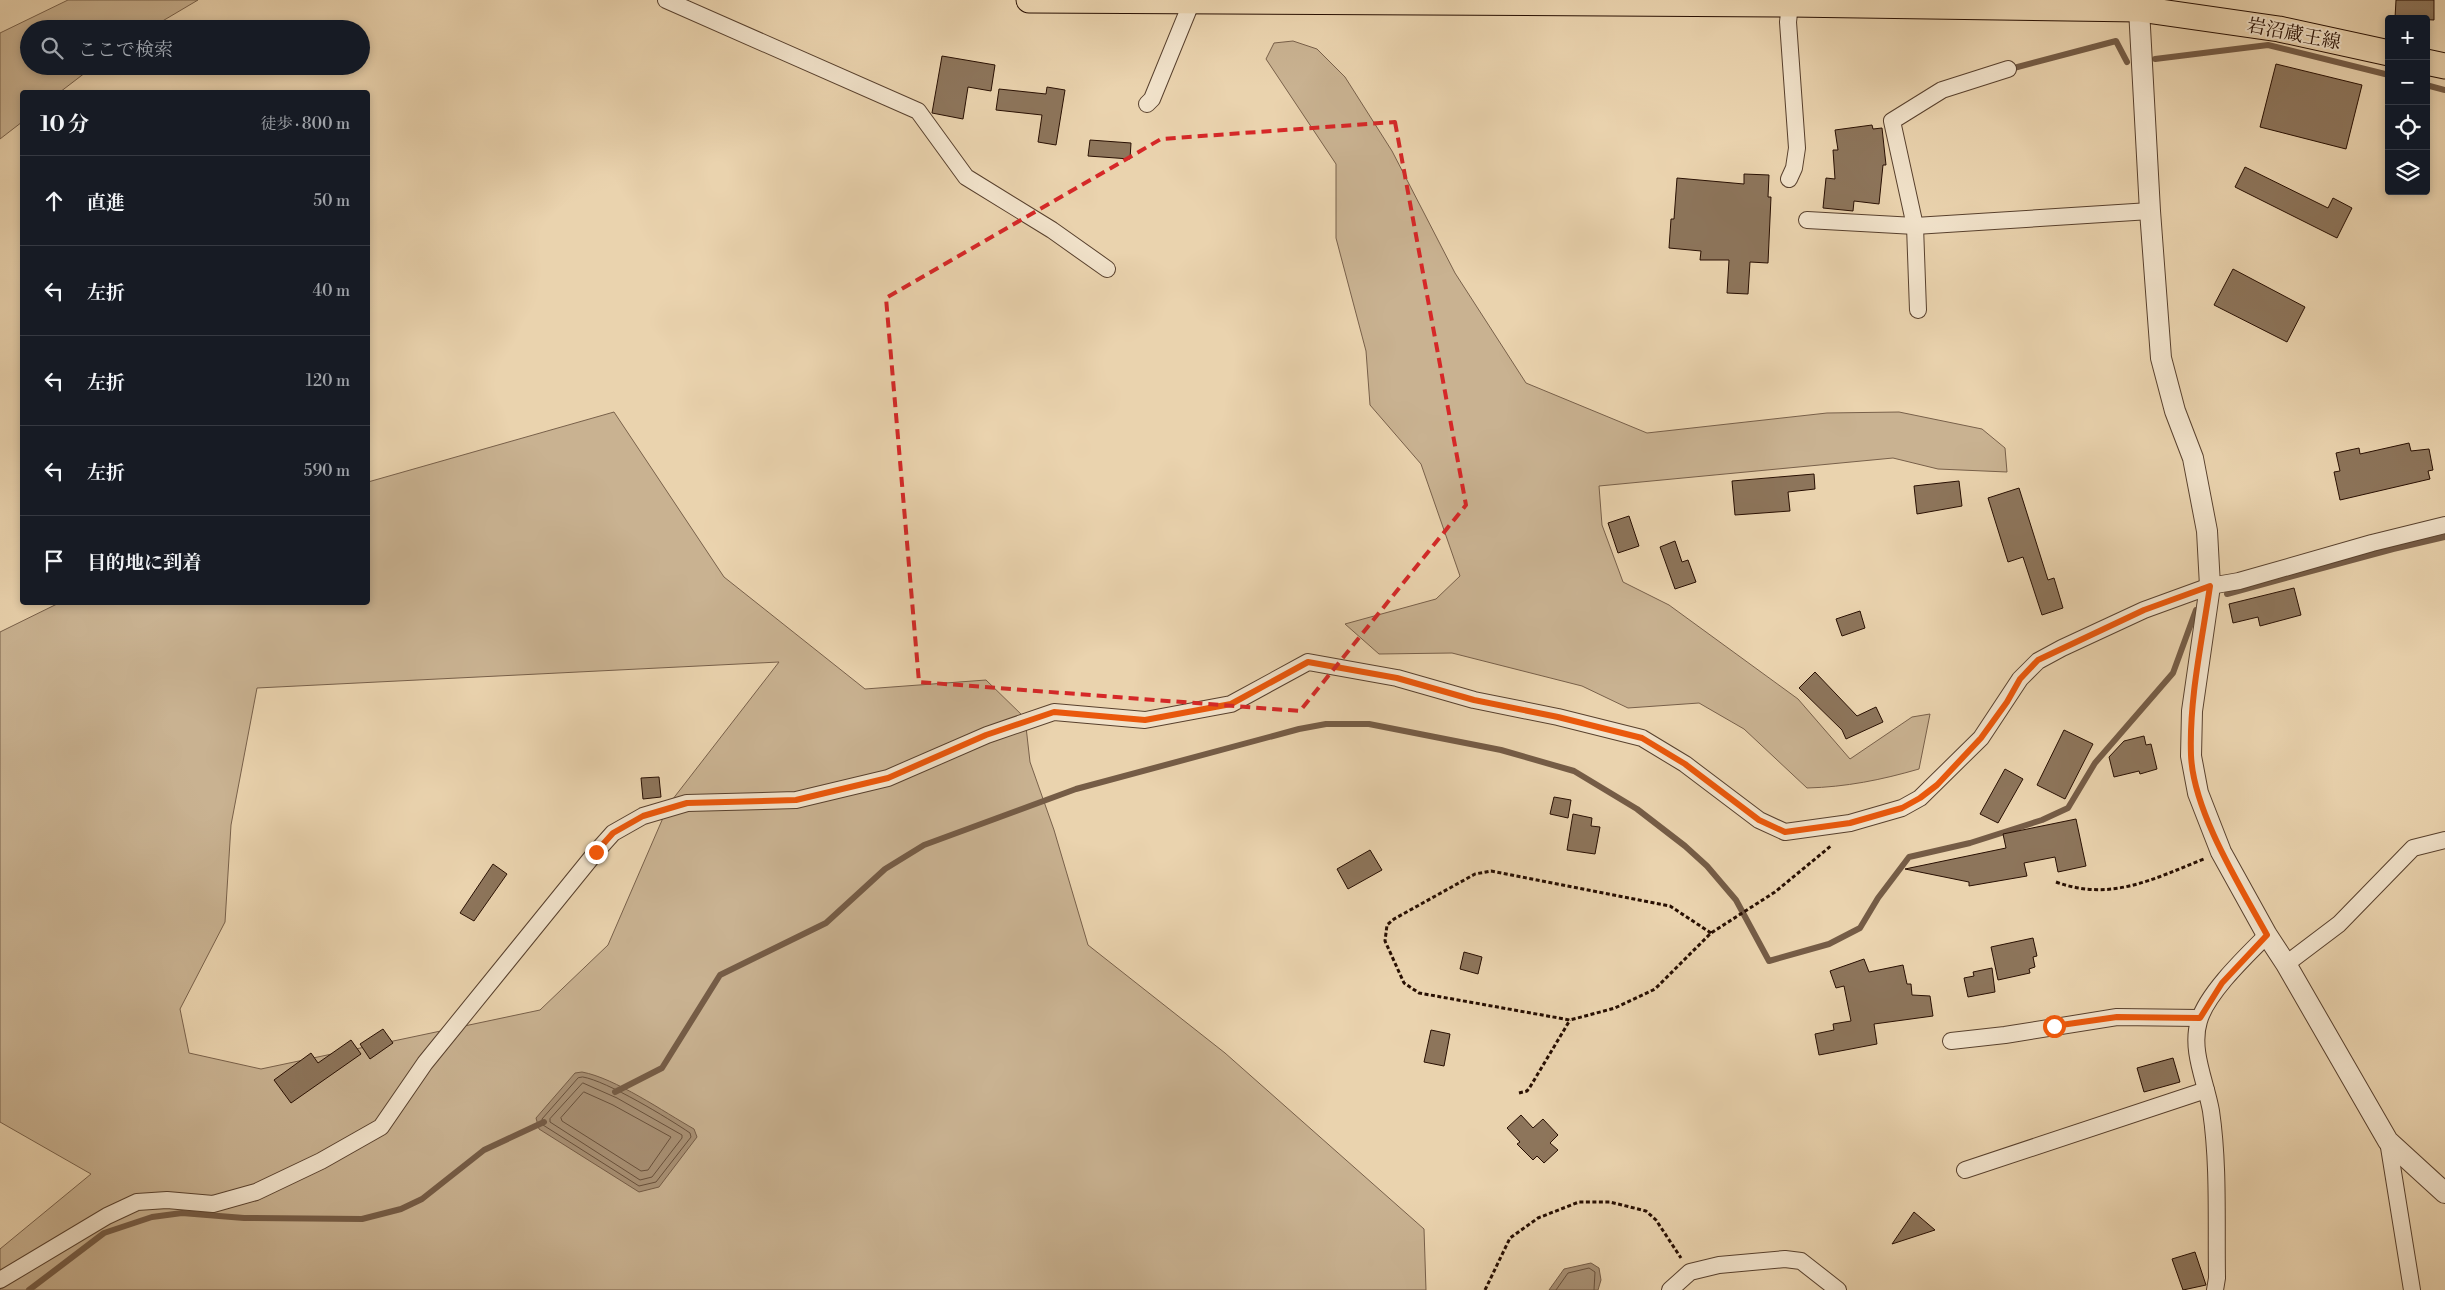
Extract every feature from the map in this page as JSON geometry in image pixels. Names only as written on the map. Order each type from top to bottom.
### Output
[{"type":"main road","name":"岩沼蔵王線","points":[[1029,0],[2136,5],[2279,29],[2385,52]]},
{"type":"main road","points":[[2430,63],[2445,66]]},
{"type":"street","points":[[666,0],[918,111],[966,177],[1052,230],[1107,269]]},
{"type":"street","points":[[1147,104],[1152,99],[1192,1]]},
{"type":"street","points":[[1789,179],[1794,168],[1798,148],[1788,22],[1790,4]]},
{"type":"street","points":[[2136,5],[2161,358],[2175,411],[2193,458],[2207,531],[2210,586],[2192,711],[2190,756],[2198,793],[2221,852],[2267,935],[2286,964],[2388,1141],[2445,1193]]},
{"type":"street","points":[[1918,310],[1916,226],[1892,121],[1942,90],[2008,69]]},
{"type":"street","points":[[1807,220],[1916,226],[2150,211]]},
{"type":"street","points":[[0,1280],[108,1216],[137,1202],[167,1200],[213,1204],[256,1192],[321,1161],[381,1127],[425,1062],[596,852],[613,833],[643,816],[687,803],[796,800],[888,778],[986,735],[1054,712],[1145,720],[1231,704],[1308,662],[1397,678],[1474,700],[1558,717],[1642,738],[1685,764],[1759,820],[1785,832],[1850,823],[1902,808],[1920,798],[1937,785],[1981,738],[2007,702],[2020,679],[2038,660],[2144,610],[2210,586],[2239,582],[2372,543],[2445,525]]},
{"type":"street","points":[[2286,964],[2338,924],[2413,848],[2445,840]]},
{"type":"street","points":[[2215,1290],[2217,1278],[2216,1184],[2211,1111],[2196,1041],[2200,1018],[2222,983],[2267,935]]},
{"type":"street","points":[[1951,1041],[2005,1035],[2117,1017],[2200,1018]]},
{"type":"street","points":[[1965,1170],[2206,1090]]},
{"type":"street","points":[[2388,1141],[2412,1290]]},
{"type":"street","points":[[1670,1290],[1690,1272],[1719,1265],[1794,1259],[1801,1262],[1838,1290]]},
{"type":"path","points":[[1711,933],[1670,906],[1491,871],[1475,874],[1388,925],[1386,941],[1404,983],[1419,993],[1570,1020],[1615,1008],[1654,989],[1711,933],[1775,892],[1840,838],[1850,823]]},
{"type":"path","points":[[2056,882],[2085,890],[2117,889],[2138,885],[2221,852]]},
{"type":"path","points":[[1519,1093],[1527,1091],[1530,1087],[1570,1020]]},
{"type":"path","points":[[1486,1290],[1510,1238],[1538,1218],[1579,1202],[1610,1202],[1646,1212],[1656,1220],[1690,1272]]},
{"type":"highlighted area","points":[[1395,122],[1466,505],[1300,711],[919,682],[886,298],[1161,139]]},
{"type":"shaded area","points":[[68,0],[198,0],[164,20],[27,20]]},
{"type":"shaded area","points":[[20,23],[20,75],[82,75],[63,90],[20,90],[20,124],[0,139],[0,33]]},
{"type":"shaded area","points":[[1293,41],[1317,49],[1345,77],[1392,151],[1455,273],[1526,383],[1647,433],[1827,413],[1899,412],[1982,429],[2005,448],[2007,472],[1938,469],[1893,458],[1599,486],[1602,525],[1623,582],[1669,605],[1798,699],[1850,759],[1912,717],[1930,714],[1919,769],[1863,782],[1807,788],[1744,729],[1699,703],[1628,708],[1582,686],[1452,653],[1379,654],[1345,624],[1436,599],[1460,576],[1421,464],[1370,405],[1366,351],[1336,238],[1336,164],[1266,59],[1274,43]]},
{"type":"shaded area","points":[[614,412],[724,577],[865,689],[986,680],[1025,718],[1030,762],[1054,830],[1088,945],[1225,1053],[1424,1229],[1426,1290],[0,1290],[0,1249],[91,1174],[0,1122],[0,632],[55,605],[370,605],[370,481]],"holes":[[[779,662],[669,804],[608,945],[540,1010],[261,1069],[189,1053],[180,1009],[225,922],[231,825],[257,688]]]},
{"type":"water","points":[[582,1072],[595,1075],[624,1088],[694,1129],[697,1137],[659,1187],[639,1192],[539,1129],[536,1118],[575,1073]]},
{"type":"water","points":[[1591,1263],[1599,1268],[1601,1280],[1598,1290],[1549,1290],[1564,1269]]},
{"type":"building","points":[[2396,0],[2434,0],[2434,20],[2430,20],[2430,15],[2395,15]]},
{"type":"building","points":[[942,56],[995,65],[991,91],[968,87],[963,119],[932,113]]},
{"type":"building","points":[[2276,64],[2362,85],[2346,149],[2260,127]]},
{"type":"building","points":[[1047,87],[1065,90],[1056,145],[1038,142],[1042,115],[996,110],[999,89],[1046,94]]},
{"type":"building","points":[[1872,125],[1873,129],[1882,128],[1886,165],[1883,165],[1879,204],[1854,201],[1853,211],[1823,208],[1826,178],[1835,179],[1833,150],[1838,150],[1835,130]]},
{"type":"building","points":[[1090,140],[1131,143],[1130,159],[1088,156]]},
{"type":"building","points":[[2245,167],[2328,208],[2333,198],[2352,208],[2337,238],[2235,187]]},
{"type":"building","points":[[1744,174],[1769,175],[1768,197],[1771,197],[1768,263],[1750,262],[1748,294],[1727,293],[1729,260],[1700,260],[1701,251],[1669,248],[1671,219],[1674,219],[1677,178],[1744,184]]},
{"type":"building","points":[[2233,269],[2305,307],[2287,342],[2214,305]]},
{"type":"building","points":[[2409,443],[2411,451],[2429,449],[2433,470],[2428,471],[2430,479],[2340,500],[2334,472],[2340,471],[2336,453],[2359,448],[2360,454]]},
{"type":"building","points":[[1814,474],[1815,489],[1788,492],[1790,511],[1735,515],[1732,481]]},
{"type":"building","points":[[1959,481],[1962,506],[1917,514],[1914,486]]},
{"type":"building","points":[[2019,488],[2048,580],[2054,578],[2063,608],[2042,615],[2023,557],[2008,562],[1988,498]]},
{"type":"building","points":[[1629,516],[1639,546],[1618,553],[1608,523]]},
{"type":"building","points":[[1675,541],[1682,562],[1688,560],[1696,582],[1675,589],[1660,547]]},
{"type":"building","points":[[2294,588],[2301,615],[2260,626],[2258,617],[2233,623],[2229,604]]},
{"type":"building","points":[[1860,611],[1865,628],[1842,636],[1836,619]]},
{"type":"building","points":[[1815,672],[1857,716],[1876,707],[1883,722],[1846,739],[1842,730],[1799,688]]},
{"type":"building","points":[[2064,730],[2093,744],[2065,799],[2037,785]]},
{"type":"building","points":[[2144,736],[2146,745],[2151,744],[2157,769],[2140,774],[2139,771],[2114,777],[2109,757],[2124,741]]},
{"type":"building","points":[[2005,769],[2023,779],[1998,823],[1980,814]]},
{"type":"building","points":[[659,777],[661,797],[643,799],[641,778]]},
{"type":"building","points":[[1554,797],[1571,800],[1568,818],[1550,814]]},
{"type":"building","points":[[1573,814],[1592,818],[1591,826],[1600,827],[1595,854],[1567,850]]},
{"type":"building","points":[[2076,819],[2086,866],[2058,872],[2055,857],[2024,863],[2027,876],[1969,886],[1969,882],[1905,869],[2006,848],[2003,834]]},
{"type":"building","points":[[1370,850],[1382,870],[1348,889],[1337,869]]},
{"type":"building","points":[[493,864],[507,874],[474,921],[460,913]]},
{"type":"building","points":[[2033,938],[2037,956],[2033,957],[2035,967],[2029,969],[2030,973],[1998,980],[1991,947]]},
{"type":"building","points":[[1464,952],[1482,957],[1478,974],[1460,969]]},
{"type":"building","points":[[1864,959],[1869,972],[1903,965],[1907,984],[1911,984],[1912,995],[1930,996],[1933,1016],[1874,1024],[1877,1044],[1819,1055],[1815,1034],[1834,1030],[1833,1024],[1851,1021],[1844,986],[1836,988],[1830,971]]},
{"type":"building","points":[[1992,968],[1995,992],[1968,997],[1964,978],[1974,976],[1973,972]]},
{"type":"building","points":[[383,1029],[393,1043],[370,1059],[360,1044]]},
{"type":"building","points":[[1431,1030],[1450,1034],[1444,1066],[1424,1062]]},
{"type":"building","points":[[351,1040],[361,1054],[291,1103],[274,1080],[311,1053],[318,1063]]},
{"type":"building","points":[[2173,1058],[2180,1082],[2144,1092],[2137,1068]]},
{"type":"building","points":[[1521,1115],[1533,1128],[1543,1119],[1558,1135],[1550,1143],[1558,1150],[1544,1163],[1537,1156],[1533,1160],[1517,1144],[1520,1142],[1507,1128]]},
{"type":"building","points":[[1914,1212],[1935,1230],[1892,1244]]},
{"type":"building","points":[[2195,1252],[2206,1285],[2183,1290],[2172,1259]]},
{"type":"waterway","points":[[2010,69],[2116,41],[2127,62]]},
{"type":"waterway","points":[[2155,59],[2268,45],[2385,74]]},
{"type":"waterway","points":[[2430,86],[2445,90]]},
{"type":"waterway","points":[[2227,594],[2393,549],[2445,537]]},
{"type":"waterway","points":[[615,1092],[662,1068],[720,975],[826,923],[885,869],[924,845],[1076,789],[1299,729],[1326,724],[1369,724],[1501,750],[1574,771],[1637,809],[1685,846],[1707,866],[1736,900],[1769,961],[1829,944],[1860,928],[1878,898],[1909,857],[1970,843],[2042,820],[2068,808],[2095,763],[2173,673],[2196,610]]},
{"type":"waterway","points":[[29,1290],[104,1233],[152,1217],[182,1213],[244,1218],[362,1219],[401,1209],[422,1199],[484,1150],[544,1122]]},
{"type":"route","points":[[596,852],[613,833],[643,816],[687,803],[796,800],[888,778],[986,735],[1054,712],[1145,720],[1231,704],[1308,662],[1397,678],[1474,700],[1558,717],[1642,738],[1685,764],[1759,820],[1785,832],[1850,823],[1902,808],[1920,798],[1937,785],[1981,738],[2007,702],[2020,679],[2038,660],[2144,610],[2210,586],[2192,711],[2190,756],[2198,793],[2221,852],[2267,935],[2243,958],[2222,983],[2200,1018],[2175,1016],[2117,1017],[2054,1026]]}]
